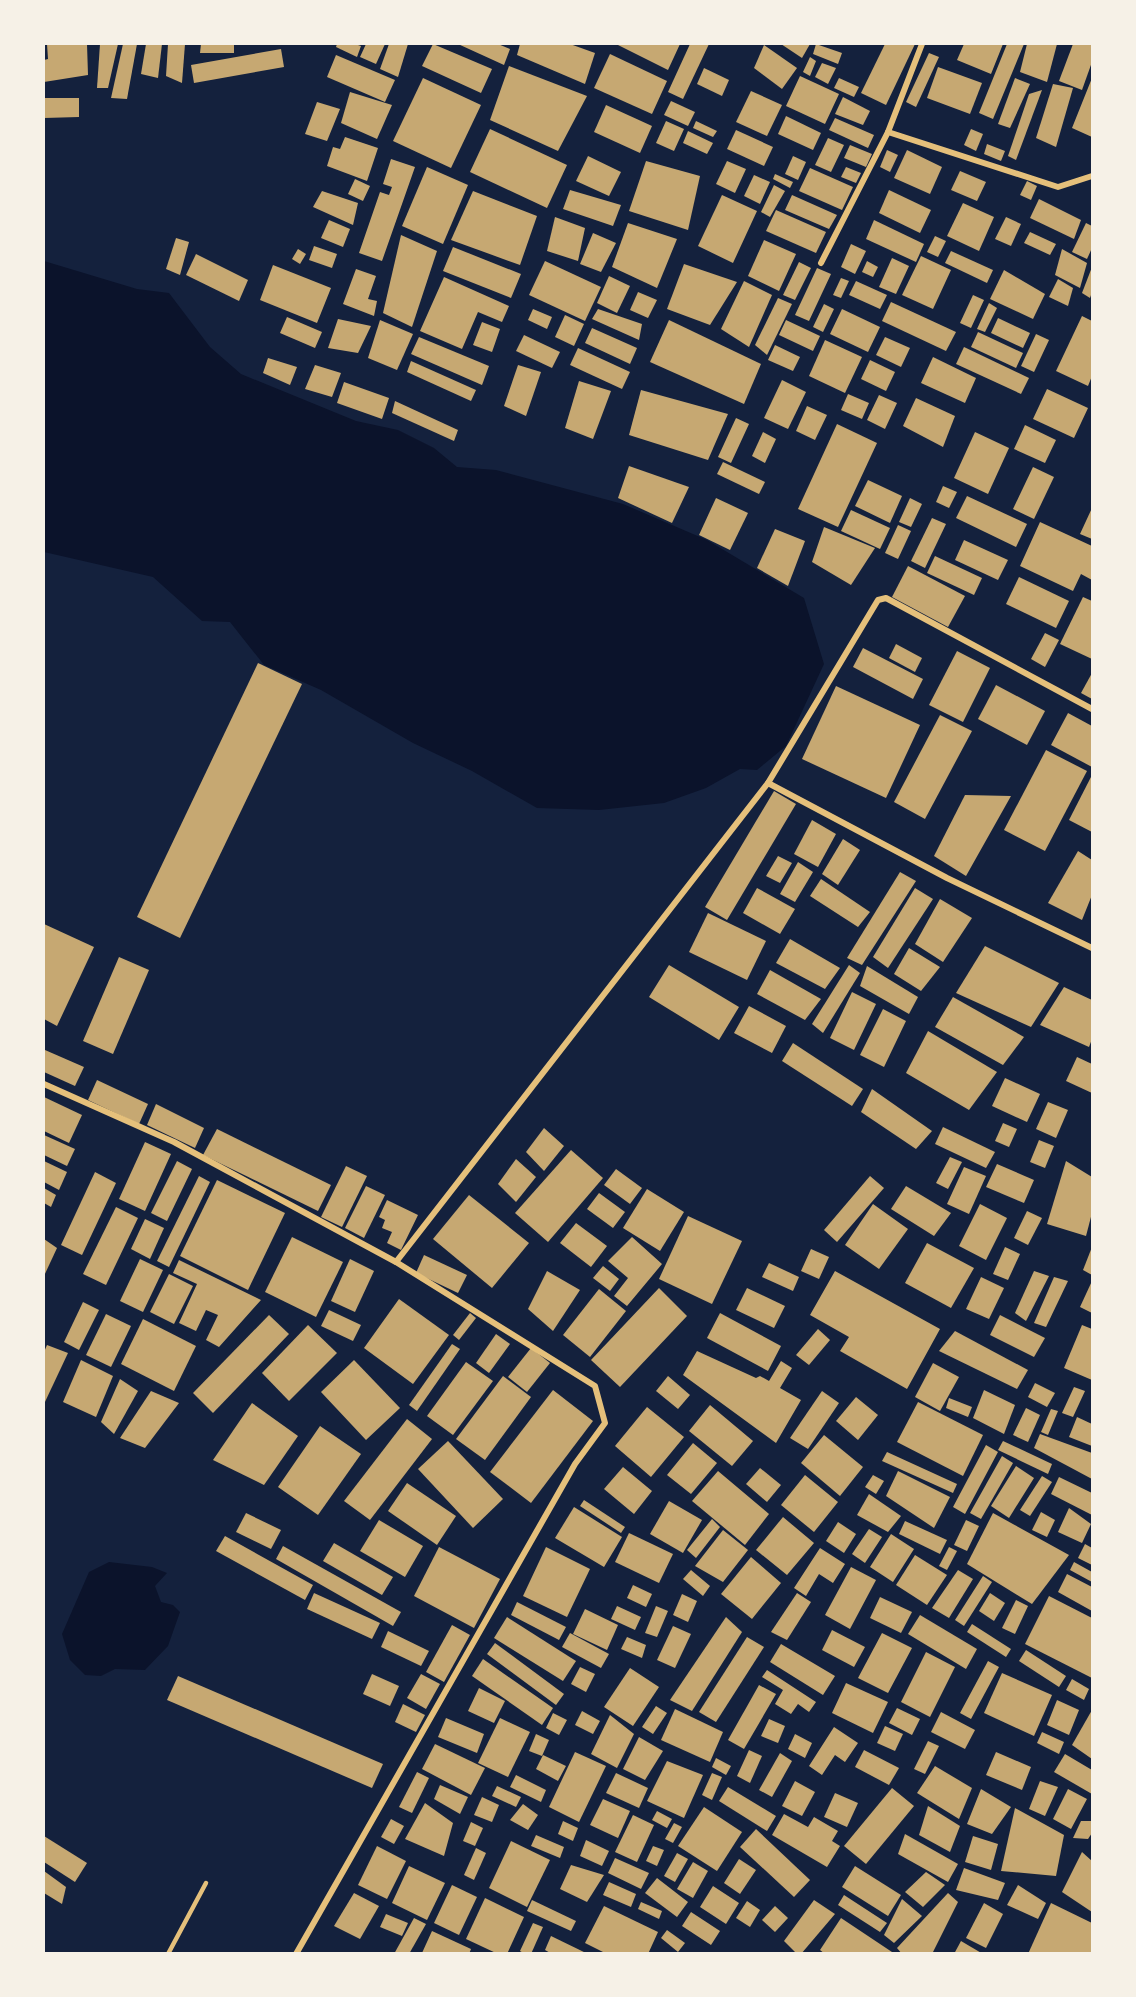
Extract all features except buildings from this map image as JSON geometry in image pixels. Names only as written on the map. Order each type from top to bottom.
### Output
[{"type":"street","points":[[821,263],[888,132],[922,44]]},
{"type":"street","points":[[888,132],[1058,187],[1092,176]]},
{"type":"street","points":[[396,1262],[768,783],[878,600],[886,598],[1092,709]]},
{"type":"street","points":[[768,783],[947,878],[1092,948]]},
{"type":"street","points":[[44,1084],[174,1142],[396,1262],[595,1386],[605,1423],[575,1464],[296,1953]]},
{"type":"lane","points":[[168,1953],[206,1883]]},
{"type":"water","points":[[44,261],[137,289],[169,293],[210,347],[241,374],[356,421],[398,430],[434,448],[457,467],[496,470],[623,504],[707,540],[804,598],[824,664],[786,746],[757,770],[740,769],[706,788],[664,803],[599,810],[537,808],[472,771],[413,743],[321,690],[264,665],[230,622],[202,621],[153,577],[44,552]]},
{"type":"water","points":[[109,1562],[152,1567],[167,1573],[155,1586],[161,1602],[173,1605],[180,1612],[168,1646],[145,1670],[115,1669],[101,1676],[85,1675],[70,1660],[62,1634],[89,1572]]}]
